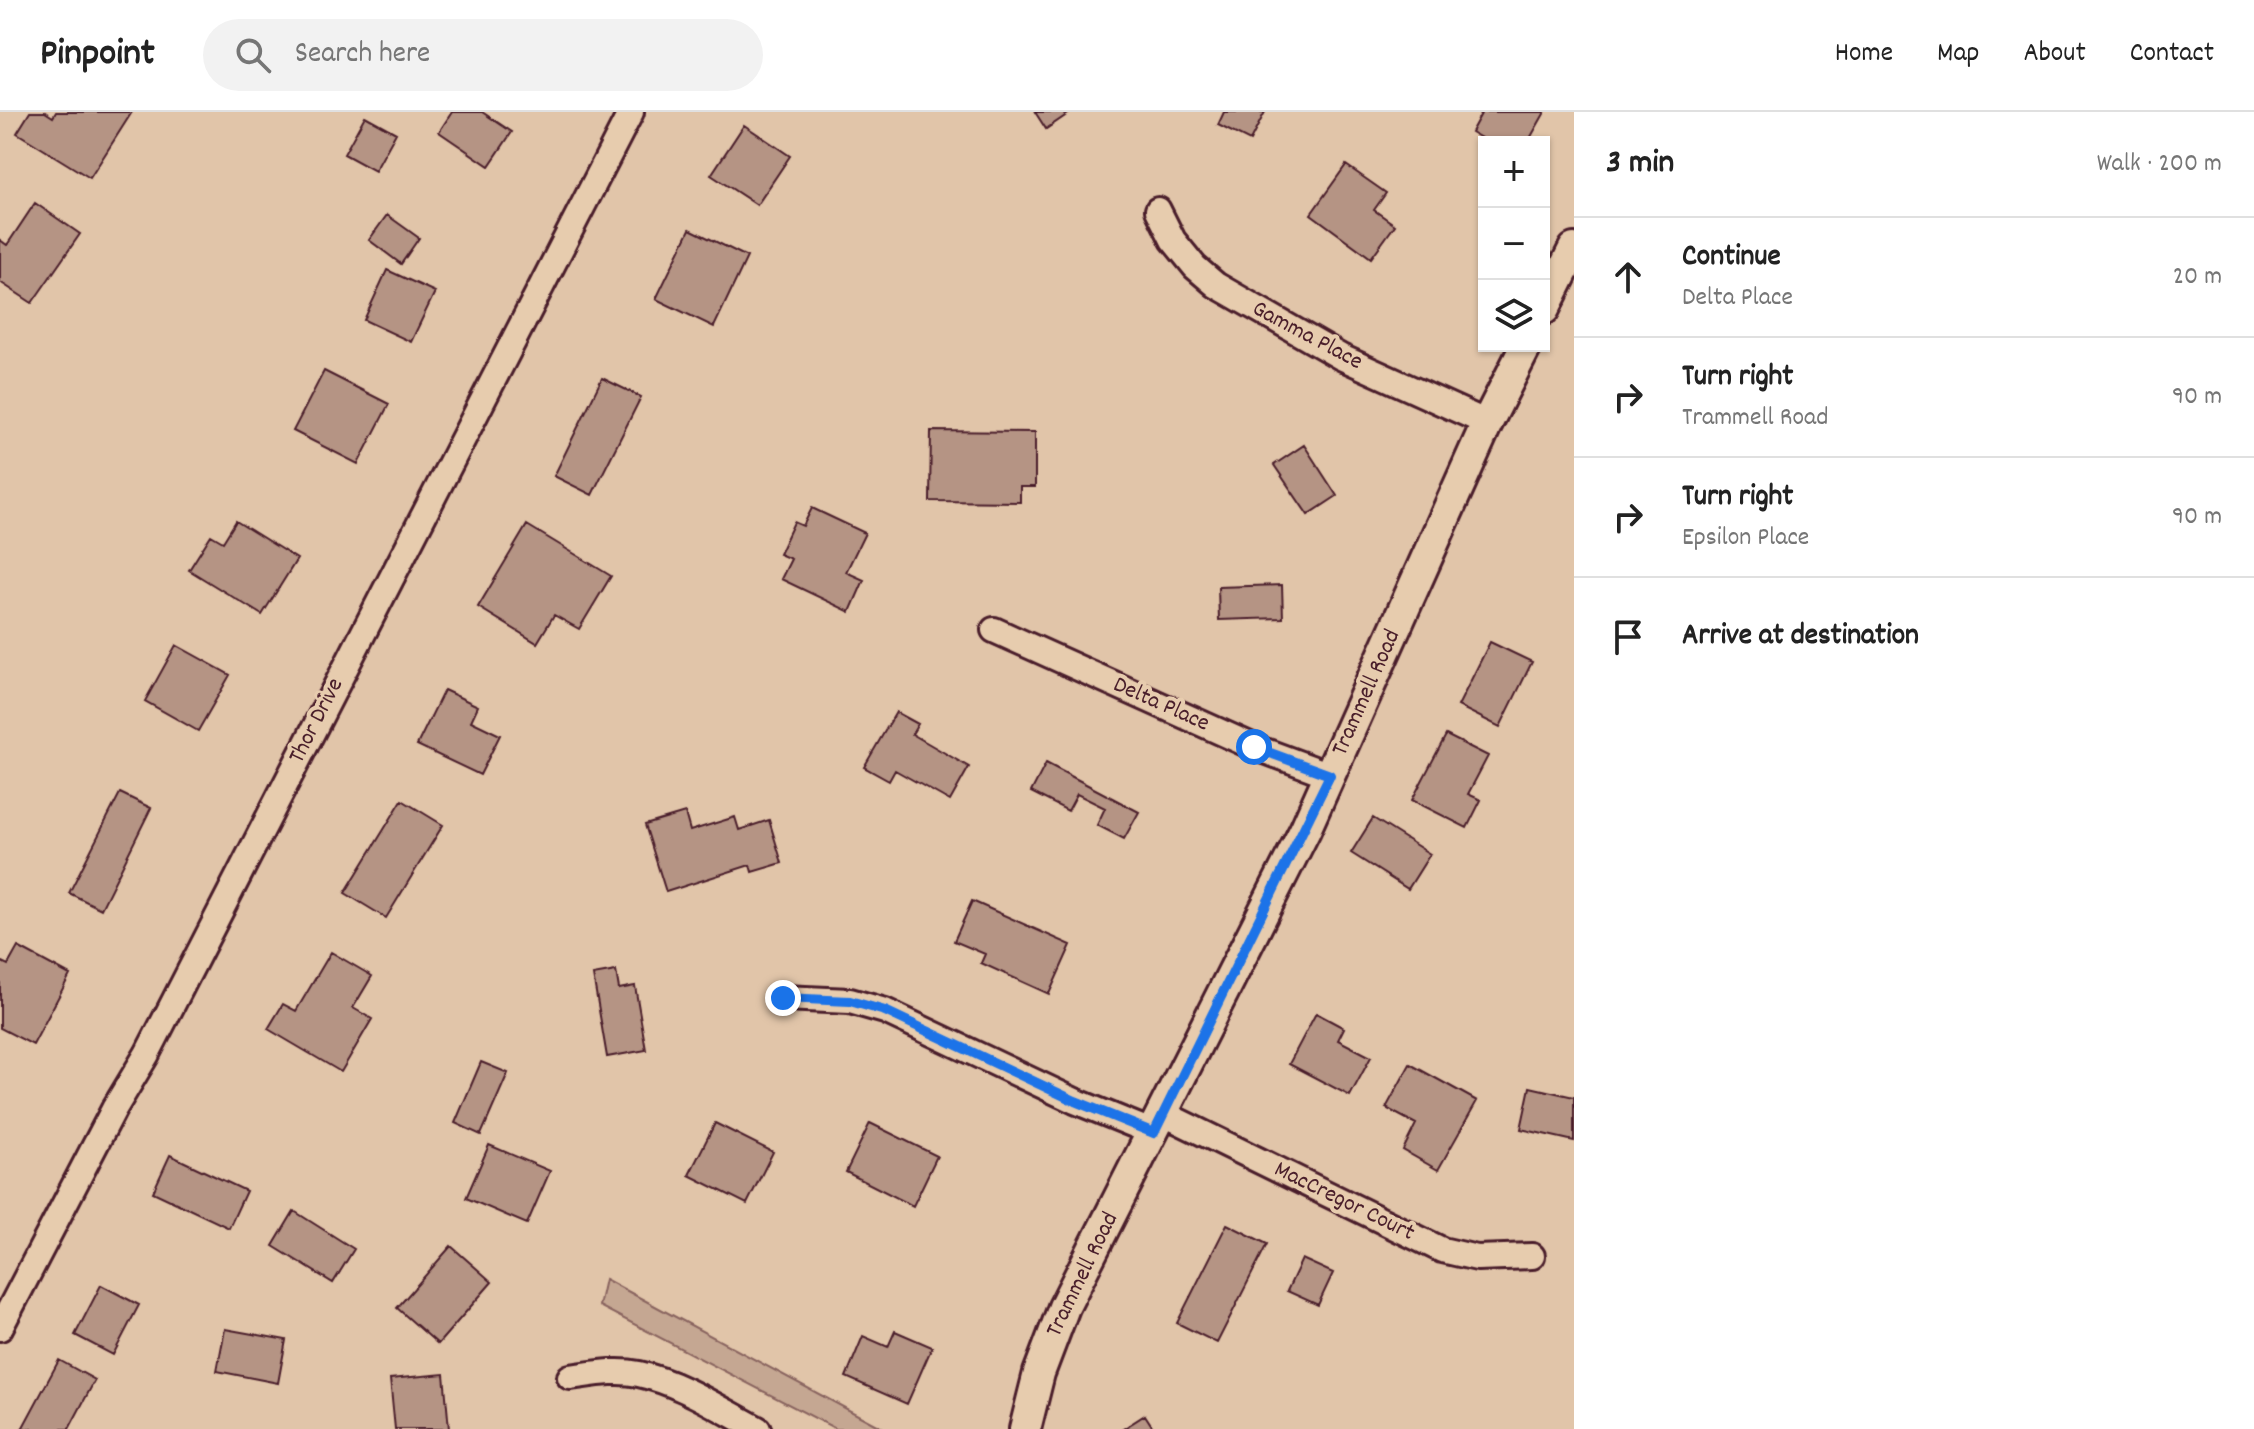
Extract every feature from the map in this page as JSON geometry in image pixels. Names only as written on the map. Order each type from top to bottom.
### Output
[{"type":"street","name":"Thor Drive","points":[[0,1328],[114,1109],[147,1054],[631,112]]},
{"type":"street","name":"Gamma Place","points":[[1158,210],[1173,240],[1195,267],[1216,285],[1341,357],[1487,423]]},
{"type":"street","points":[[1550,297],[1574,249]]},
{"type":"street","name":"Trammell Road","points":[[1025,1429],[1039,1373],[1064,1307],[1159,1124],[1330,775],[1487,423],[1523,352]]},
{"type":"street","name":"Delta Place","points":[[994,630],[1254,747],[1330,775]]},
{"type":"street","name":"MacCregor Court","points":[[783,998],[850,1001],[885,1011],[1075,1101],[1159,1124],[1442,1250],[1477,1258],[1532,1256]]},
{"type":"street","points":[[570,1377],[604,1372],[637,1374],[674,1385],[758,1429]]},
{"type":"shaded area","points":[[605,1279],[884,1429],[836,1429],[599,1306]]},
{"type":"building","points":[[30,112],[45,112],[53,117],[56,112],[132,112],[90,178],[17,133]]},
{"type":"building","points":[[452,112],[482,112],[512,132],[489,166],[439,132]]},
{"type":"building","points":[[1035,112],[1071,112],[1046,129]]},
{"type":"building","points":[[1224,112],[1265,112],[1250,141],[1218,125]]},
{"type":"building","points":[[1482,112],[1545,112],[1531,136],[1478,136],[1471,132]]},
{"type":"building","points":[[365,116],[396,133],[375,171],[344,154]]},
{"type":"building","points":[[744,125],[790,156],[757,205],[711,175]]},
{"type":"building","points":[[1346,165],[1386,193],[1374,210],[1395,225],[1371,258],[1311,214]]},
{"type":"building","points":[[35,203],[80,234],[32,303],[0,282],[0,240],[7,245]]},
{"type":"building","points":[[387,215],[419,238],[401,264],[369,240]]},
{"type":"building","points":[[690,229],[747,257],[714,327],[656,299]]},
{"type":"building","points":[[387,270],[435,292],[411,342],[364,320]]},
{"type":"building","points":[[324,371],[389,404],[358,464],[293,431]]},
{"type":"building","points":[[602,378],[641,397],[592,495],[554,476]]},
{"type":"building","points":[[931,431],[1035,432],[1035,487],[1020,487],[1020,502],[930,501]]},
{"type":"building","points":[[1304,445],[1337,496],[1308,515],[1274,465]]},
{"type":"building","points":[[812,508],[865,533],[846,572],[864,580],[850,612],[781,579],[791,559],[779,554],[794,522],[803,526]]},
{"type":"building","points":[[236,521],[297,559],[262,615],[189,570],[211,535],[223,542]]},
{"type":"building","points":[[527,525],[611,576],[579,629],[554,615],[537,643],[478,607]]},
{"type":"building","points":[[1282,585],[1283,618],[1219,620],[1218,587]]},
{"type":"building","points":[[1490,642],[1532,662],[1500,727],[1458,706]]},
{"type":"building","points":[[176,645],[230,675],[198,731],[145,701]]},
{"type":"building","points":[[444,690],[478,706],[471,721],[500,735],[480,775],[417,745]]},
{"type":"building","points":[[896,712],[918,724],[912,734],[969,767],[950,801],[895,770],[889,781],[864,767]]},
{"type":"building","points":[[1446,735],[1488,756],[1468,794],[1481,800],[1467,828],[1412,800]]},
{"type":"building","points":[[1046,763],[1139,812],[1124,839],[1097,825],[1105,808],[1077,794],[1068,811],[1031,792]]},
{"type":"building","points":[[120,793],[151,808],[101,909],[69,893]]},
{"type":"building","points":[[402,800],[443,825],[386,918],[345,893]]},
{"type":"building","points":[[685,813],[690,831],[735,817],[739,830],[769,820],[782,863],[752,872],[750,865],[666,892],[645,825]]},
{"type":"building","points":[[1373,818],[1430,854],[1408,889],[1351,853]]},
{"type":"building","points":[[972,901],[1071,945],[1049,994],[981,963],[985,954],[954,941]]},
{"type":"building","points":[[18,947],[70,975],[33,1045],[0,1028],[0,961],[8,965]]},
{"type":"building","points":[[331,952],[372,976],[353,1008],[372,1019],[341,1072],[268,1029],[283,1004],[296,1011]]},
{"type":"building","points":[[616,971],[619,989],[635,986],[646,1050],[607,1057],[593,975]]},
{"type":"building","points":[[1316,1013],[1344,1028],[1338,1040],[1371,1057],[1350,1096],[1289,1064]]},
{"type":"building","points":[[481,1062],[508,1073],[481,1135],[455,1123]]},
{"type":"building","points":[[1410,1064],[1477,1101],[1438,1170],[1403,1150],[1416,1124],[1386,1108]]},
{"type":"building","points":[[1530,1087],[1574,1097],[1574,1141],[1521,1129]]},
{"type":"building","points":[[715,1123],[773,1152],[747,1204],[689,1175]]},
{"type":"building","points":[[870,1123],[937,1156],[913,1206],[846,1172]]},
{"type":"building","points":[[489,1145],[550,1171],[527,1224],[466,1198]]},
{"type":"building","points":[[170,1155],[246,1191],[229,1228],[153,1192]]},
{"type":"building","points":[[294,1211],[354,1249],[333,1283],[273,1246]]},
{"type":"building","points":[[1227,1224],[1267,1244],[1217,1343],[1177,1323]]},
{"type":"building","points":[[451,1246],[492,1282],[438,1344],[397,1308]]},
{"type":"building","points":[[1302,1259],[1333,1273],[1318,1305],[1287,1291]]},
{"type":"building","points":[[101,1285],[139,1305],[113,1355],[75,1335]]},
{"type":"building","points":[[225,1329],[286,1340],[278,1383],[217,1371]]},
{"type":"building","points":[[895,1331],[932,1347],[907,1404],[846,1377],[863,1336],[888,1347]]},
{"type":"building","points":[[59,1360],[95,1380],[69,1429],[22,1429]]},
{"type":"building","points":[[444,1374],[449,1429],[395,1429],[390,1379]]},
{"type":"building","points":[[1145,1415],[1154,1429],[1123,1429]]},
{"type":"route","points":[[783,998],[850,1001],[885,1011],[1075,1101],[1154,1133],[1330,775],[1254,747]]}]
